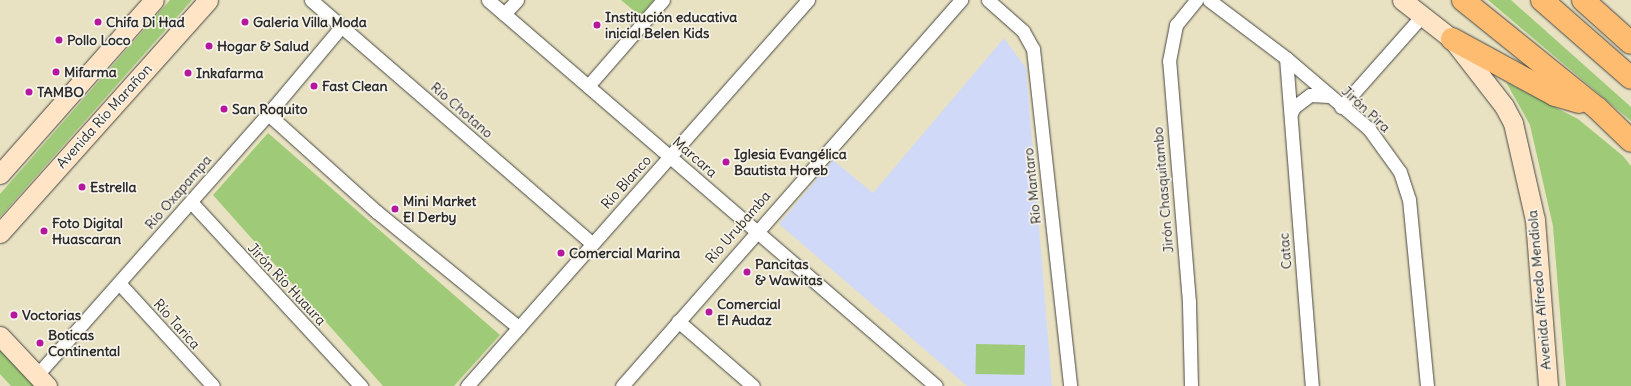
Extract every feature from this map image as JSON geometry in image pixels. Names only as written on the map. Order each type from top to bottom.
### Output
[{"type":"highway","points":[[1463,0],[1597,108],[1631,141]]},
{"type":"highway","points":[[1542,0],[1631,78]]},
{"type":"highway","points":[[1583,0],[1631,42]]},
{"type":"highway","points":[[1452,39],[1555,95],[1597,108]]},
{"type":"street","points":[[0,174],[154,0]]},
{"type":"street","name":"Avenida Río Marañon","points":[[0,233],[208,0]]},
{"type":"street","name":"Río Chotano","points":[[311,0],[340,27],[592,243]]},
{"type":"street","name":"Marcara","points":[[488,0],[936,386]]},
{"type":"street","points":[[504,14],[517,0]]},
{"type":"street","points":[[588,86],[663,0]]},
{"type":"street","name":"Río Blanco","points":[[468,386],[592,243],[808,0]]},
{"type":"street","name":"Río Urubamba","points":[[622,386],[756,230],[960,0]]},
{"type":"street","name":"Río Mantaro","points":[[988,0],[1023,31],[1033,49],[1070,386]]},
{"type":"street","name":"Jirón Chasquitambo","points":[[1191,386],[1189,302],[1169,61],[1176,25],[1196,0]]},
{"type":"street","name":"Jirón Pira","points":[[1209,0],[1286,58],[1341,107],[1369,129],[1400,172],[1409,199],[1427,386]]},
{"type":"street","name":"Avenida Alfredo Mendiola","points":[[1402,0],[1421,17],[1452,39],[1504,106],[1513,123],[1535,220],[1548,386]]},
{"type":"street","points":[[1341,107],[1421,17]]},
{"type":"street","name":"Río Oxapampa","points":[[42,381],[119,283],[268,114],[340,27]]},
{"type":"street","name":"Catac","points":[[1286,58],[1312,386]]},
{"type":"street","points":[[1291,113],[1294,108],[1310,95],[1329,96]]},
{"type":"street","points":[[268,114],[377,212],[519,328]]},
{"type":"street","name":"Jirón Río Huaura","points":[[190,202],[361,386]]},
{"type":"street","name":"Río Tarica","points":[[119,283],[213,386]]},
{"type":"street","points":[[678,321],[753,386]]},
{"type":"street","points":[[0,336],[42,381]]},
{"type":"shaded area","points":[[1004,38],[1026,68],[1052,386],[967,386],[779,224],[833,160],[873,193]]},
{"type":"green space","points":[[170,0],[192,0],[0,217],[0,194]]},
{"type":"green space","points":[[621,0],[654,0],[640,16]]},
{"type":"green space","points":[[1488,0],[1511,0],[1631,107],[1631,121]]},
{"type":"green space","points":[[1506,82],[1578,119],[1623,156],[1631,166],[1631,386],[1566,386],[1553,226],[1530,125]]},
{"type":"green space","points":[[268,133],[500,335],[454,386],[383,386],[213,195]]},
{"type":"green space","points":[[0,341],[40,386],[11,386],[0,374]]},
{"type":"green space","points":[[976,344],[1025,345],[1024,375],[975,374]]},
{"type":"place","name":"Chifa Di Had","points":[[98,22]]},
{"type":"place","name":"Galeria Villa Moda","points":[[245,22]]},
{"type":"place","name":"Institución educativa inicial Belen Kids","points":[[597,25]]},
{"type":"place","name":"Pollo Loco","points":[[59,40]]},
{"type":"place","name":"Hogar & Salud","points":[[209,46]]},
{"type":"place","name":"Mifarma","points":[[56,72]]},
{"type":"place","name":"Inkafarma","points":[[188,73]]},
{"type":"place","name":"Fast Clean","points":[[314,86]]},
{"type":"place","name":"TAMBO","points":[[29,92]]},
{"type":"place","name":"San Roquito","points":[[224,109]]},
{"type":"place","name":"Iglesia Evangélica Bautista Horeb","points":[[726,162]]},
{"type":"place","name":"Estrella","points":[[82,187]]},
{"type":"place","name":"Mini Market El Derby","points":[[395,209]]},
{"type":"place","name":"Foto Digital Huascaran","points":[[44,231]]},
{"type":"place","name":"Comercial Marina","points":[[561,253]]},
{"type":"place","name":"Pancitas & Wawitas","points":[[747,272]]},
{"type":"place","name":"Comercial El Audaz","points":[[709,312]]},
{"type":"place","name":"Voctorias","points":[[14,315]]},
{"type":"place","name":"Boticas Continental","points":[[40,343]]}]
